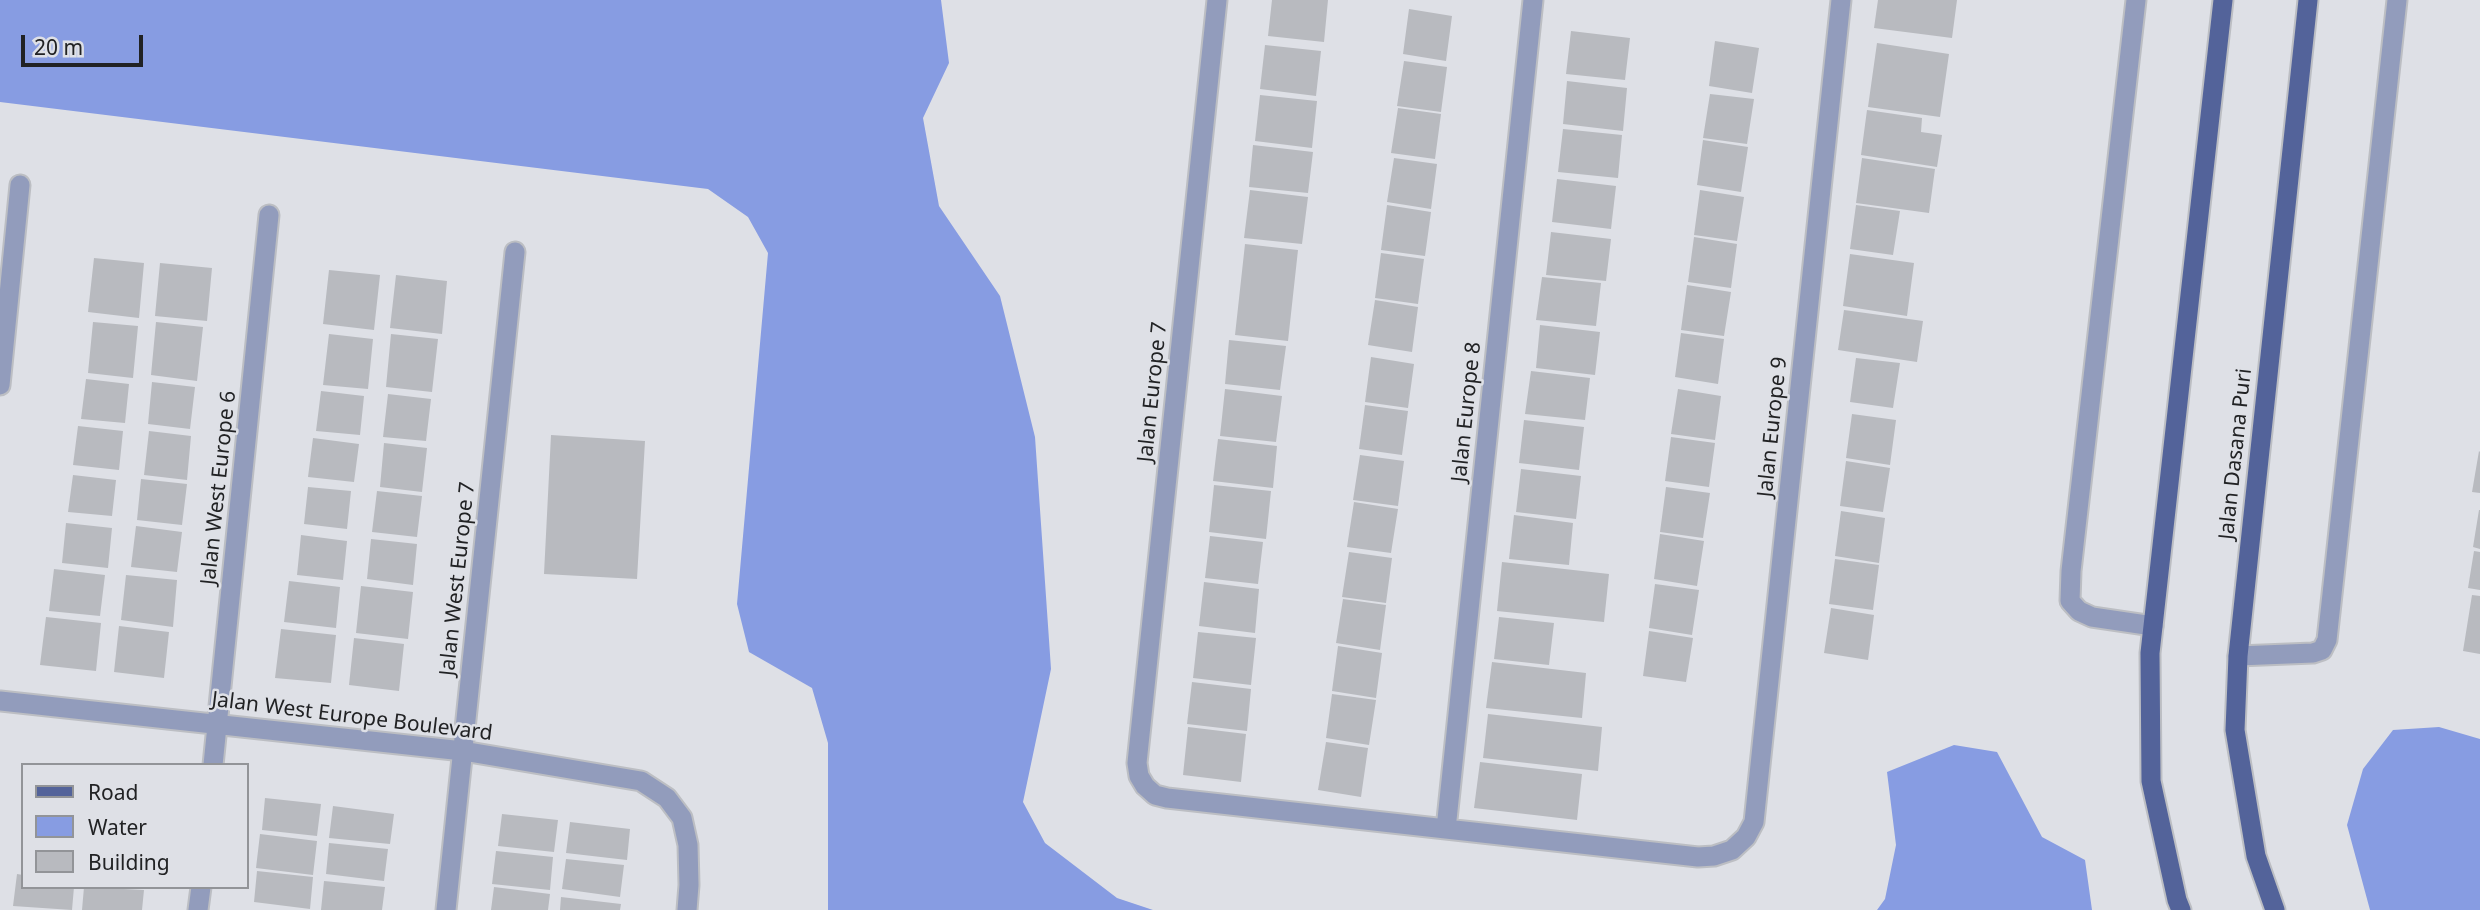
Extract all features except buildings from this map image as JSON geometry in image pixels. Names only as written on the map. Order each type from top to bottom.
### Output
[{"type":"main road","points":[[2181,910],[2151,781],[2150,653],[2223,0]]},
{"type":"main road","name":"Jalan Dasana Puri","points":[[2275,910],[2256,856],[2235,730],[2238,656],[2308,0]]},
{"type":"street","name":"Jalan Europe 7","points":[[1217,0],[1137,763],[1139,775],[1145,786],[1155,795],[1167,798],[1446,829]]},
{"type":"street","name":"Jalan Europe 8","points":[[1446,829],[1533,0]]},
{"type":"street","name":"Jalan Europe 9","points":[[1446,829],[1698,857],[1714,856],[1732,850],[1746,837],[1754,822],[1841,0]]},
{"type":"street","points":[[2136,0],[2071,571],[2070,601],[2079,611],[2091,617],[2154,626]]},
{"type":"street","points":[[2238,656],[2313,653],[2322,650],[2326,640],[2398,0]]},
{"type":"street","points":[[0,385],[20,185]]},
{"type":"street","name":"Jalan West Europe 6","points":[[213,763],[269,215]]},
{"type":"street","name":"Jalan West Europe 7","points":[[446,910],[514,252]]},
{"type":"street","name":"Jalan West Europe Boulevard","points":[[0,701],[463,751],[641,781],[667,798],[682,818],[688,845],[687,910]]},
{"type":"street","points":[[198,910],[201,889]]},
{"type":"water","points":[[0,0],[941,0],[949,63],[923,118],[939,206],[1000,296],[1035,437],[1051,669],[1023,802],[1045,843],[1117,898],[1153,910],[828,910],[828,743],[812,688],[749,652],[737,604],[768,253],[748,217],[708,189],[0,102]]},
{"type":"water","points":[[2439,727],[2480,739],[2480,910],[2370,910],[2347,825],[2363,769],[2393,730]]},
{"type":"water","points":[[1954,745],[1997,752],[2042,837],[2085,860],[2092,910],[1877,910],[1885,899],[1896,845],[1887,772]]}]
